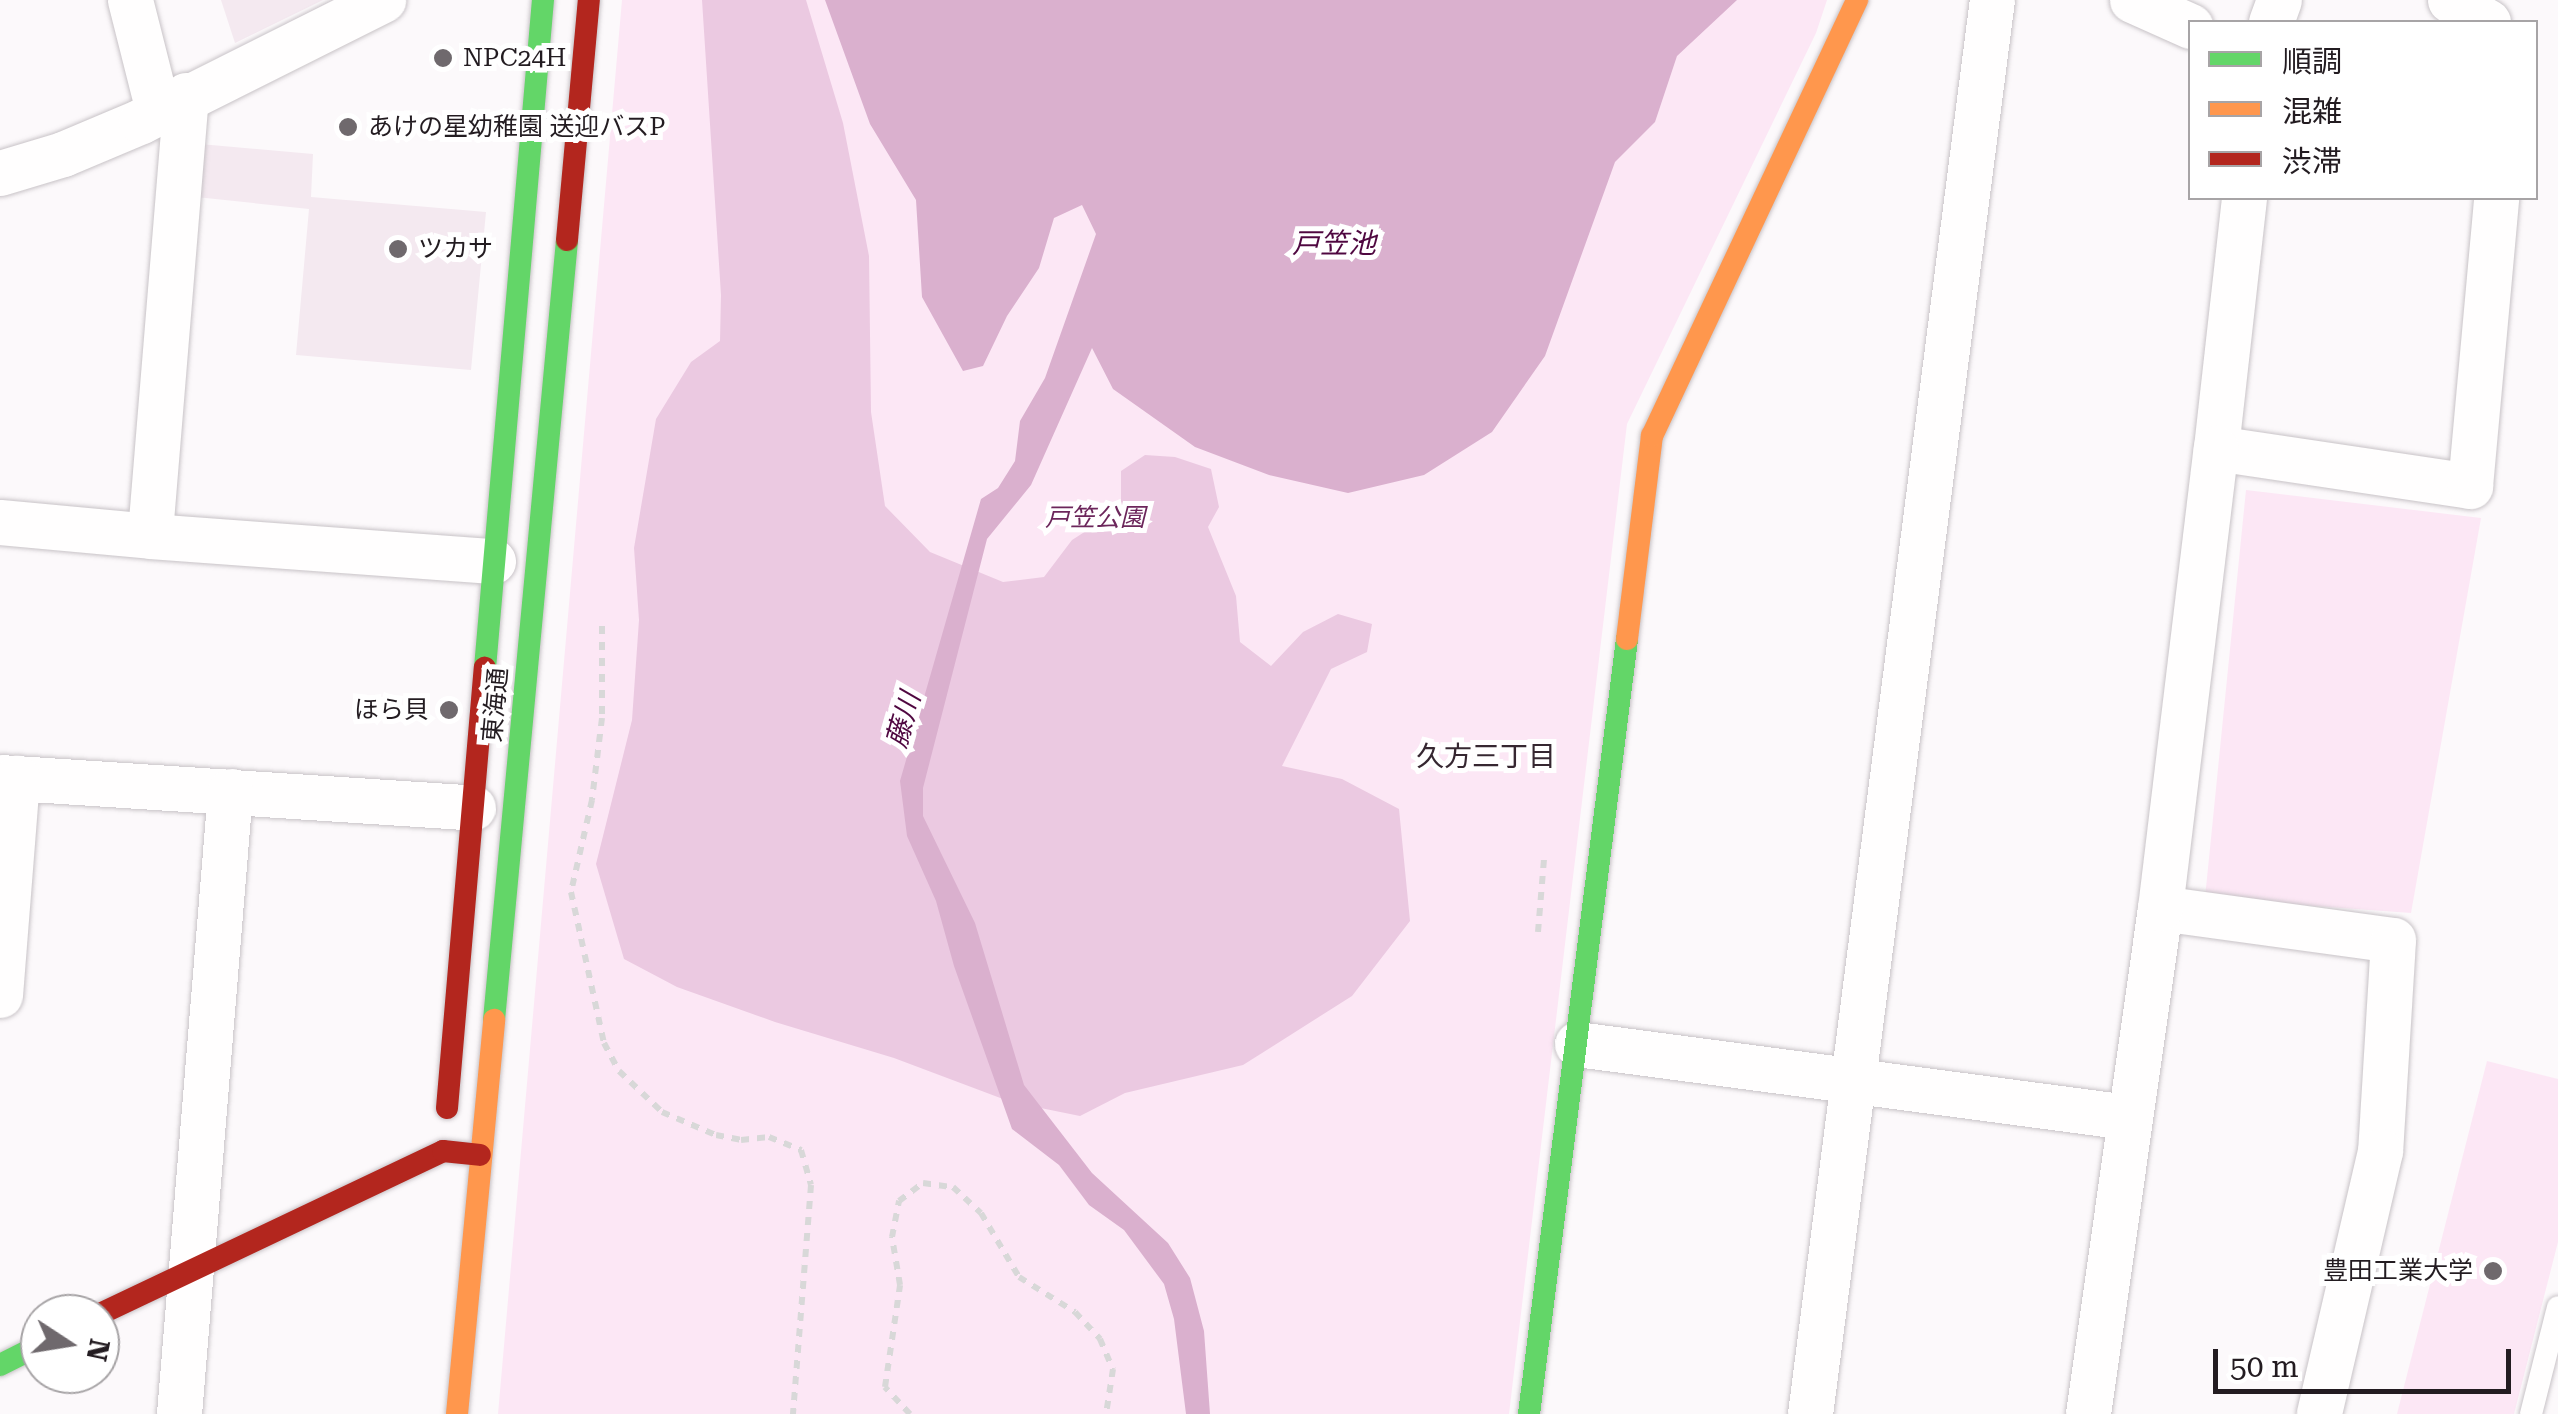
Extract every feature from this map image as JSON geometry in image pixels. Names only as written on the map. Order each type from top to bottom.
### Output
[{"type":"main road","name":"東海通","points":[[442,1161],[543,0]]},
{"type":"main road","name":"東海通","points":[[457,1414],[589,0]]},
{"type":"main road","points":[[1529,1414],[1652,436],[1857,0]]},
{"type":"main road","points":[[120,1304],[192,1268],[442,1161],[480,1154]]},
{"type":"street","points":[[130,0],[172,103],[150,536]]},
{"type":"street","points":[[0,173],[63,154],[383,0]]},
{"type":"street","points":[[1810,1414],[1992,0]]},
{"type":"street","points":[[2132,0],[2188,25]]},
{"type":"street","points":[[2450,0],[2485,20]]},
{"type":"street","points":[[2088,1414],[2160,908],[2244,200]]},
{"type":"street","points":[[2216,448],[2470,486],[2496,200]]},
{"type":"street","points":[[0,522],[493,560]]},
{"type":"street","points":[[0,995],[9,777],[473,808]]},
{"type":"street","points":[[179,1414],[230,791]]},
{"type":"street","points":[[2160,908],[2393,940],[2380,1151],[2319,1414]]},
{"type":"street","points":[[1577,1044],[2128,1117]]},
{"type":"lane","points":[[2532,1414],[2558,1307]]},
{"type":"path","points":[[602,626],[602,718],[592,800],[571,892],[604,1044],[619,1071],[662,1112],[716,1135],[741,1140],[768,1137],[800,1150],[811,1186],[793,1414]]},
{"type":"path","points":[[907,1414],[885,1387],[900,1285],[892,1237],[899,1201],[923,1183],[953,1186],[981,1212],[1019,1278],[1075,1312],[1100,1339],[1113,1369],[1106,1414]]},
{"type":"shaded area","points":[[221,0],[323,0],[235,43]]},
{"type":"shaded area","points":[[702,0],[806,0],[843,123],[869,256],[871,412],[885,506],[930,552],[1003,582],[1044,577],[1072,540],[1108,517],[1121,503],[1121,471],[1145,455],[1175,457],[1211,469],[1219,507],[1208,527],[1236,596],[1240,642],[1271,666],[1303,632],[1338,614],[1372,624],[1367,652],[1331,669],[1282,766],[1342,779],[1399,809],[1410,921],[1352,996],[1243,1065],[1125,1093],[1080,1116],[1011,1102],[894,1058],[775,1022],[677,987],[624,959],[596,864],[632,720],[639,620],[634,548],[656,419],[691,362],[720,341],[721,295]]},
{"type":"shaded area","points":[[200,144],[313,154],[311,197],[486,212],[471,370],[296,355],[309,209],[196,197]]},
{"type":"green space","name":"戸笠公園","points":[[622,0],[1827,0],[1816,33],[1627,424],[1509,1414],[498,1414]]},
{"type":"green space","points":[[2246,490],[2481,518],[2411,913],[2205,898]]},
{"type":"green space","name":"豊田工業大学","points":[[2487,1061],[2558,1079],[2558,1242],[2514,1414],[2397,1414]]},
{"type":"water","name":"戸笠池","points":[[825,0],[1737,0],[1677,56],[1655,122],[1615,162],[1545,356],[1492,432],[1424,475],[1348,493],[1269,475],[1195,447],[1113,389],[1092,348],[1031,485],[987,539],[923,788],[923,816],[975,923],[1024,1085],[1092,1173],[1168,1243],[1190,1278],[1204,1331],[1210,1414],[1186,1414],[1174,1319],[1164,1284],[1124,1230],[1089,1205],[1059,1165],[1012,1129],[954,966],[936,901],[907,836],[900,781],[981,499],[998,488],[1015,461],[1020,421],[1045,378],[1096,234],[1082,205],[1054,218],[1039,268],[1007,316],[983,366],[963,371],[922,297],[916,200],[870,124]]},
{"type":"traffic: fast","points":[[485,668],[543,0]]},
{"type":"traffic: fast","points":[[494,1020],[567,240]]},
{"type":"traffic: fast","points":[[1529,1414],[1627,639]]},
{"type":"traffic: fast","points":[[0,1365],[20,1355]]},
{"type":"traffic: slow","points":[[1627,639],[1652,436],[1857,0]]},
{"type":"traffic: slow","points":[[457,1414],[494,1020]]},
{"type":"traffic: jam","points":[[567,240],[589,0]]},
{"type":"traffic: jam","points":[[447,1108],[485,668]]},
{"type":"traffic: jam","points":[[120,1304],[443,1151],[480,1155]]},
{"type":"place","name":"NPC24H","points":[[443,58]]},
{"type":"place","name":"あけの星幼稚園 送迎バスP","points":[[348,127]]},
{"type":"place","name":"ツカサ","points":[[398,249]]},
{"type":"place","name":"ほら貝","points":[[449,710]]},
{"type":"place","name":"豊田工業大学","points":[[2493,1271]]},
{"type":"district","name":"久方三丁目","points":[[1486,757]]},
{"type":"water label","name":"藤川","points":[[904,720]]}]
